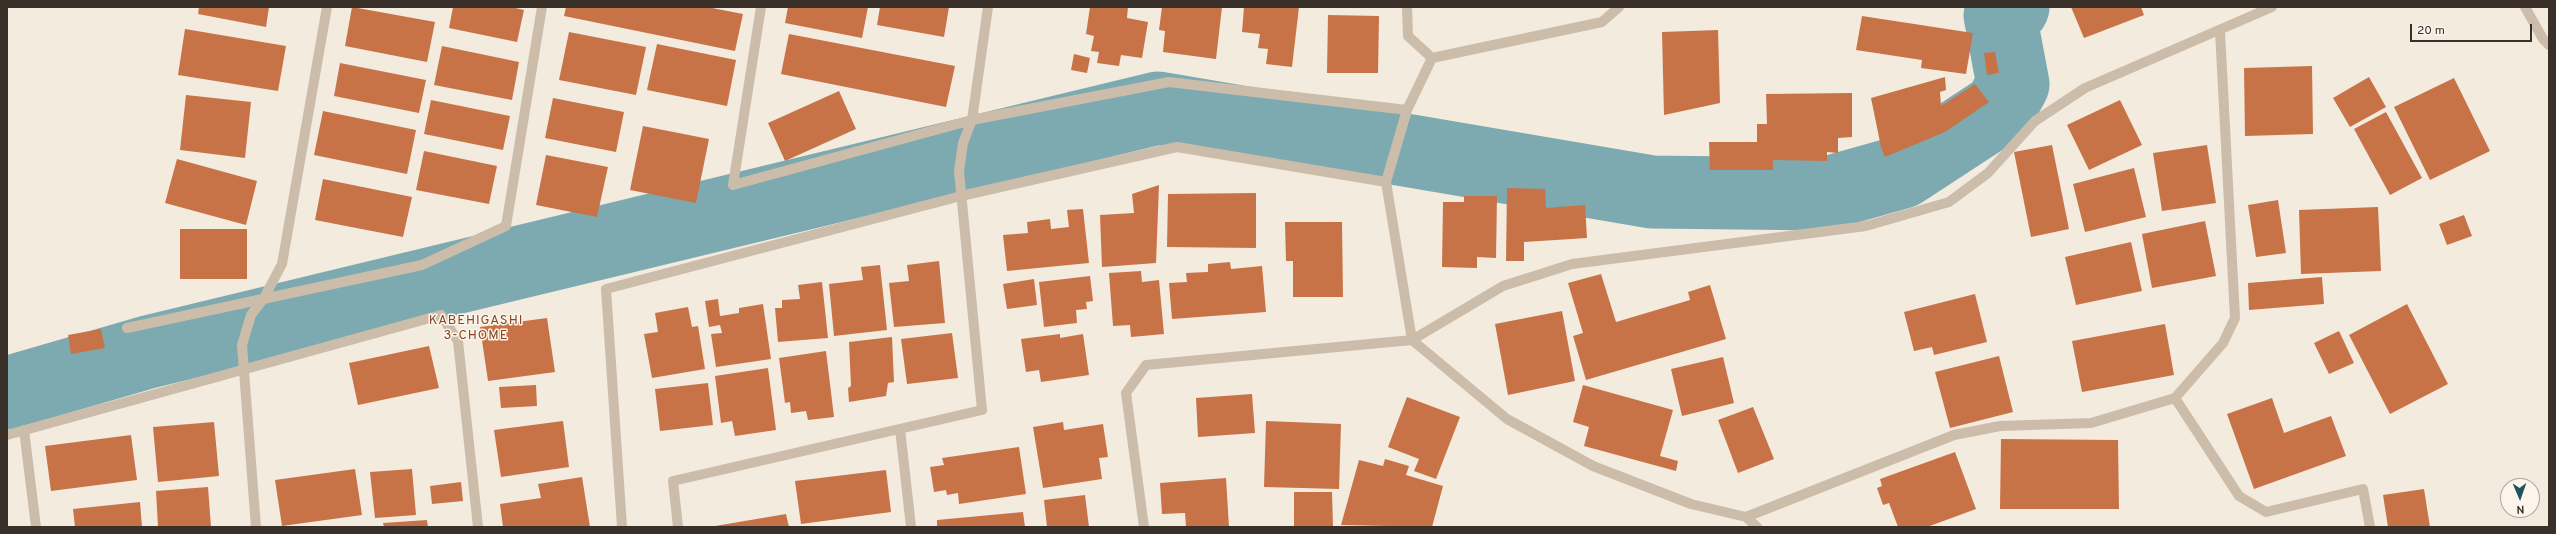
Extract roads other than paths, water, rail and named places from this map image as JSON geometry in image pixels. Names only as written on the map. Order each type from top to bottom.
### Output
[{"type":"street","points":[[256,527],[242,345],[252,314],[264,298],[282,264],[327,7]]},
{"type":"street","points":[[128,328],[422,264],[506,226],[542,7]]},
{"type":"street","points":[[761,7],[733,185],[972,120],[1169,82],[1407,110]]},
{"type":"street","points":[[678,527],[674,481],[982,410],[959,171],[963,143],[972,120],[988,7]]},
{"type":"street","points":[[1407,7],[1408,36],[1432,58]]},
{"type":"street","points":[[1432,58],[1602,22],[1619,7]]},
{"type":"street","points":[[1144,527],[1126,393],[1146,365],[1412,340],[1503,286],[1572,264],[1866,226],[1949,202],[1988,173],[2035,121],[2085,88],[2220,31],[2272,7]]},
{"type":"street","points":[[2525,7],[2543,39],[2549,45]]},
{"type":"street","points":[[1746,517],[1954,435],[2000,426],[2092,423],[2175,398],[2223,343],[2235,318],[2220,31]]},
{"type":"street","points":[[1432,58],[1407,110],[1386,182],[1412,340],[1507,419],[1593,466],[1690,504],[1746,517],[1757,527]]},
{"type":"street","points":[[622,527],[606,289],[961,196],[1177,147],[1386,182]]},
{"type":"street","points":[[7,435],[243,368],[441,315],[458,340],[478,527]]},
{"type":"street","points":[[2175,398],[2239,496],[2266,512],[2363,489],[2370,527]]},
{"type":"street","points":[[900,429],[911,527]]},
{"type":"street","points":[[24,430],[36,527]]},
{"type":"waterway","points":[[7,393],[148,352],[1158,108],[1652,192],[1824,194],[1902,172],[2000,108],[2013,84],[2000,15],[2013,7]]},
{"type":"district","name":"KABEHIGASHI 3-CHOME","points":[[476,328]]}]
